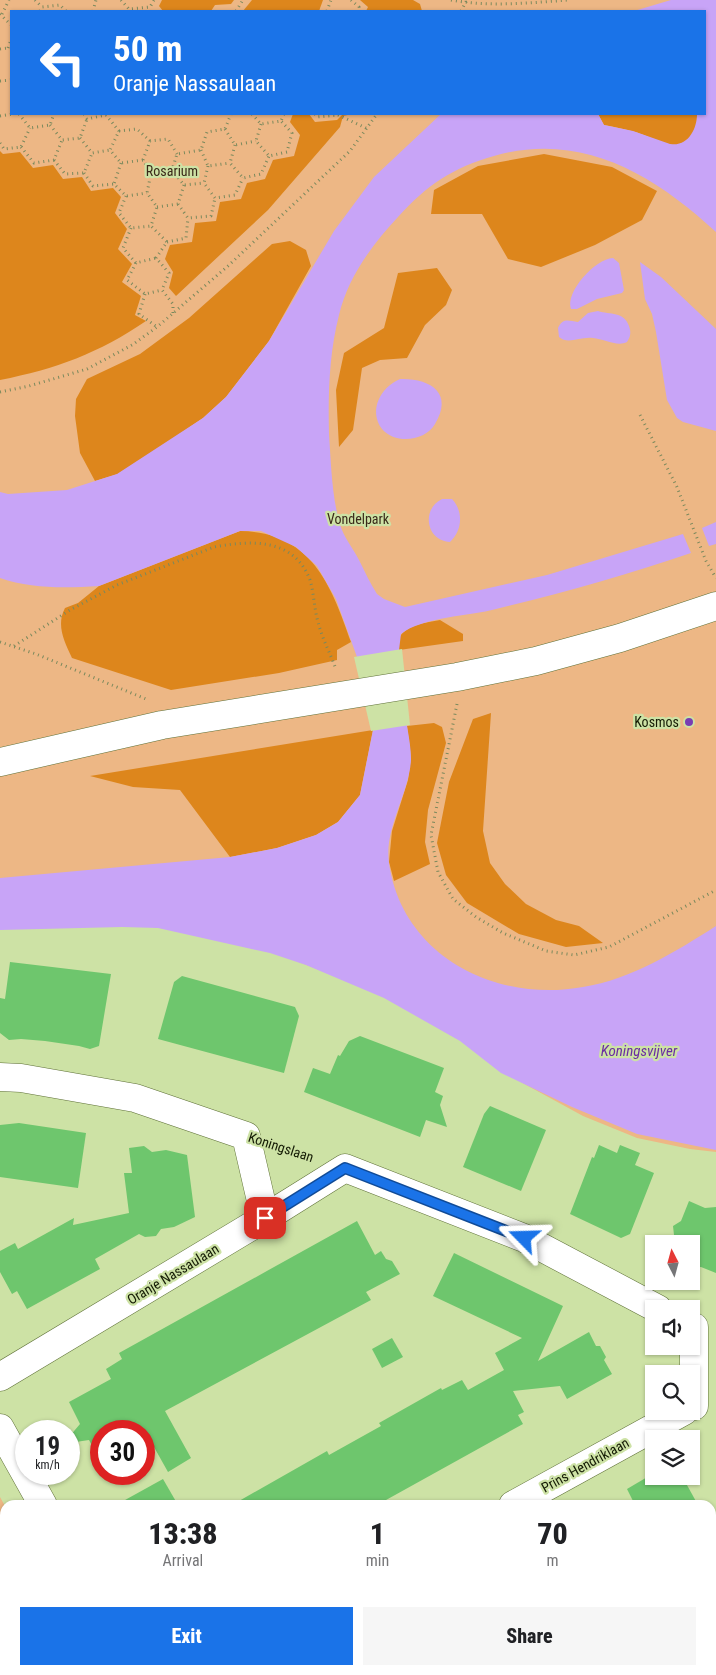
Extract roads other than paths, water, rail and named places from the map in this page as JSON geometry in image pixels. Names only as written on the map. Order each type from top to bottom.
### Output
[{"type":"street","points":[[0,762],[344,684],[410,684],[456,677],[555,656],[620,638],[716,606]]},
{"type":"street","name":"Koningslaan","points":[[0,1077],[21,1078],[135,1098],[246,1136],[265,1218]]},
{"type":"street","name":"Oranje Nassaulaan","points":[[0,1377],[345,1168],[524,1238],[645,1302]]},
{"type":"street","name":"Prins Hendriklaan","points":[[522,1500],[670,1420]]},
{"type":"street","points":[[0,1428],[41,1500]]},
{"type":"water","name":"Koningsvijver","points":[[671,0],[716,0],[716,232],[667,192],[641,176],[614,163],[586,154],[557,149],[526,150],[479,161],[441,179],[419,196],[398,217],[370,250],[348,288],[343,301],[331,360],[329,434],[331,470],[339,520],[346,538],[377,594],[384,599],[405,607],[547,575],[683,534],[691,553],[546,597],[485,611],[433,620],[410,628],[401,634],[399,650],[411,760],[406,786],[393,824],[388,850],[389,863],[397,896],[413,924],[433,947],[458,966],[487,979],[518,987],[550,990],[583,987],[619,978],[669,955],[716,926],[716,1150],[637,1134],[572,1107],[501,1073],[460,1041],[384,998],[306,965],[270,953],[158,928],[0,930],[0,878],[230,857],[277,848],[316,835],[338,822],[360,795],[373,730],[357,657],[336,599],[317,566],[296,547],[261,531],[240,531],[99,586],[36,586],[12,582],[0,578],[0,492],[8,494],[67,490],[117,474],[203,418],[226,397],[269,341],[334,231],[374,177],[440,115],[599,115],[604,125],[633,131],[670,144],[682,143],[686,140],[693,131],[697,115],[706,115],[706,10],[637,10]]},
{"type":"water","points":[[613,258],[619,263],[624,290],[622,293],[597,299],[577,309],[571,309],[572,294],[583,278],[598,264]]},
{"type":"water","points":[[640,262],[661,277],[716,329],[716,431],[683,422],[677,418],[667,400],[656,332],[652,314],[645,299]]},
{"type":"water","points":[[598,311],[616,314],[627,321],[630,336],[627,342],[615,343],[588,338],[566,340],[559,337],[558,328],[562,322],[566,320],[578,322],[588,313]]},
{"type":"water","points":[[400,379],[421,381],[436,389],[442,404],[435,424],[430,430],[410,439],[402,439],[388,434],[382,429],[376,414],[382,393]]},
{"type":"water","points":[[442,499],[452,499],[460,515],[459,527],[450,542],[436,536],[431,531],[429,524],[431,510]]},
{"type":"water","points":[[716,522],[716,544],[709,546],[702,528]]},
{"type":"place","name":"Kosmos","points":[[689,722]]},
{"type":"park label","name":"Rosarium","points":[[172,171]]},
{"type":"park label","name":"Vondelpark","points":[[358,519]]}]
